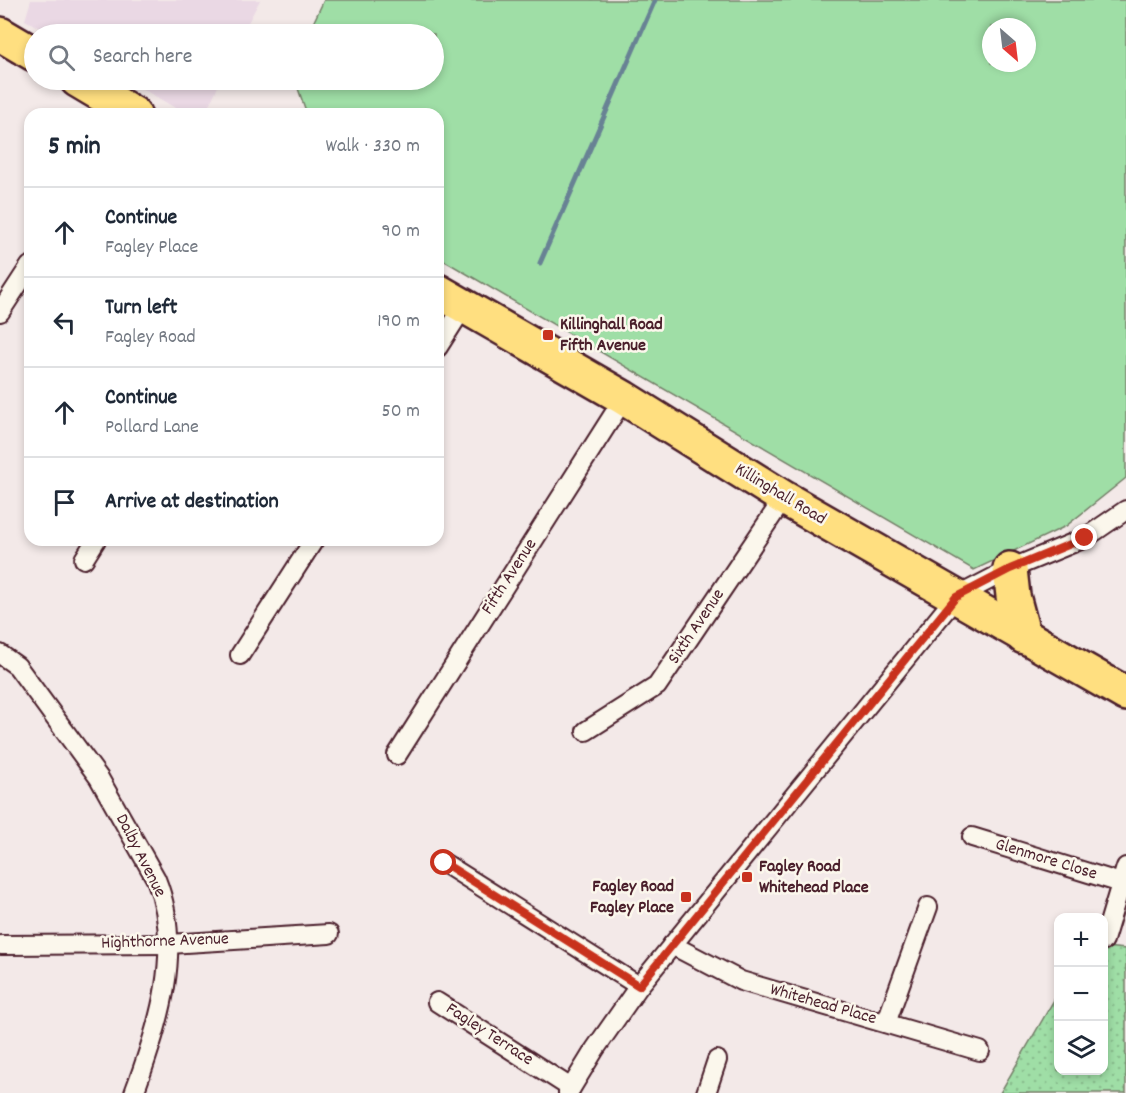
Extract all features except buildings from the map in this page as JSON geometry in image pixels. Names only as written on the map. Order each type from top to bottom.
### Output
[{"type":"highway","points":[[0,34],[24,48]]},
{"type":"highway","points":[[94,90],[124,108]]},
{"type":"highway","name":"Killinghall Road","points":[[451,299],[624,398],[784,498],[1126,694]]},
{"type":"highway","points":[[1010,569],[1013,596],[1024,637]]},
{"type":"street","points":[[0,312],[24,276]]},
{"type":"street","points":[[444,325],[451,299]]},
{"type":"street","name":"Fifth Avenue","points":[[397,755],[624,398]]},
{"type":"street","name":"Sixth Avenue","points":[[586,731],[657,687],[784,498]]},
{"type":"street","points":[[569,1091],[639,986],[956,597],[1010,569],[1085,538],[1126,510]]},
{"type":"street","points":[[84,559],[92,546]]},
{"type":"street","points":[[240,655],[310,546]]},
{"type":"street","name":"Dalby Avenue","points":[[0,654],[17,666],[99,778],[156,879],[161,893],[168,921],[169,944],[163,996],[148,1054],[134,1093]]},
{"type":"street","name":"Glenmore Close","points":[[972,837],[1124,875]]},
{"type":"street","points":[[444,863],[639,986]]},
{"type":"street","points":[[1108,927],[1124,875]]},
{"type":"street","points":[[886,1023],[928,907]]},
{"type":"street","name":"Highthorne Avenue","points":[[1,945],[169,944],[329,934]]},
{"type":"street","name":"Whitehead Place","points":[[672,945],[741,981],[980,1051]]},
{"type":"street","name":"Fagley Terrace","points":[[437,1002],[569,1091]]},
{"type":"street","points":[[706,1093],[717,1060]]},
{"type":"shaded area","points":[[31,0],[260,0],[247,24],[32,24],[25,20]]},
{"type":"shaded area","points":[[144,90],[216,90],[208,108],[176,108]]},
{"type":"green space","points":[[324,0],[1126,0],[1126,478],[1066,526],[974,570],[444,261],[444,108],[305,108],[299,90],[444,90],[444,24],[313,24]]},
{"type":"green space","points":[[1108,947],[1126,949],[1126,1093],[1000,1093],[1054,1000],[1054,1075],[1108,1075]]},
{"type":"waterway","points":[[540,263],[655,0]]},
{"type":"place","name":"Killinghall Road Fifth Avenue","points":[[548,335]]},
{"type":"place","name":"Fagley Road Whitehead Place","points":[[747,877]]},
{"type":"place","name":"Fagley Road Fagley Place","points":[[686,897]]},
{"type":"route","points":[[444,863],[639,986],[956,597],[1010,569],[1085,538]]}]
